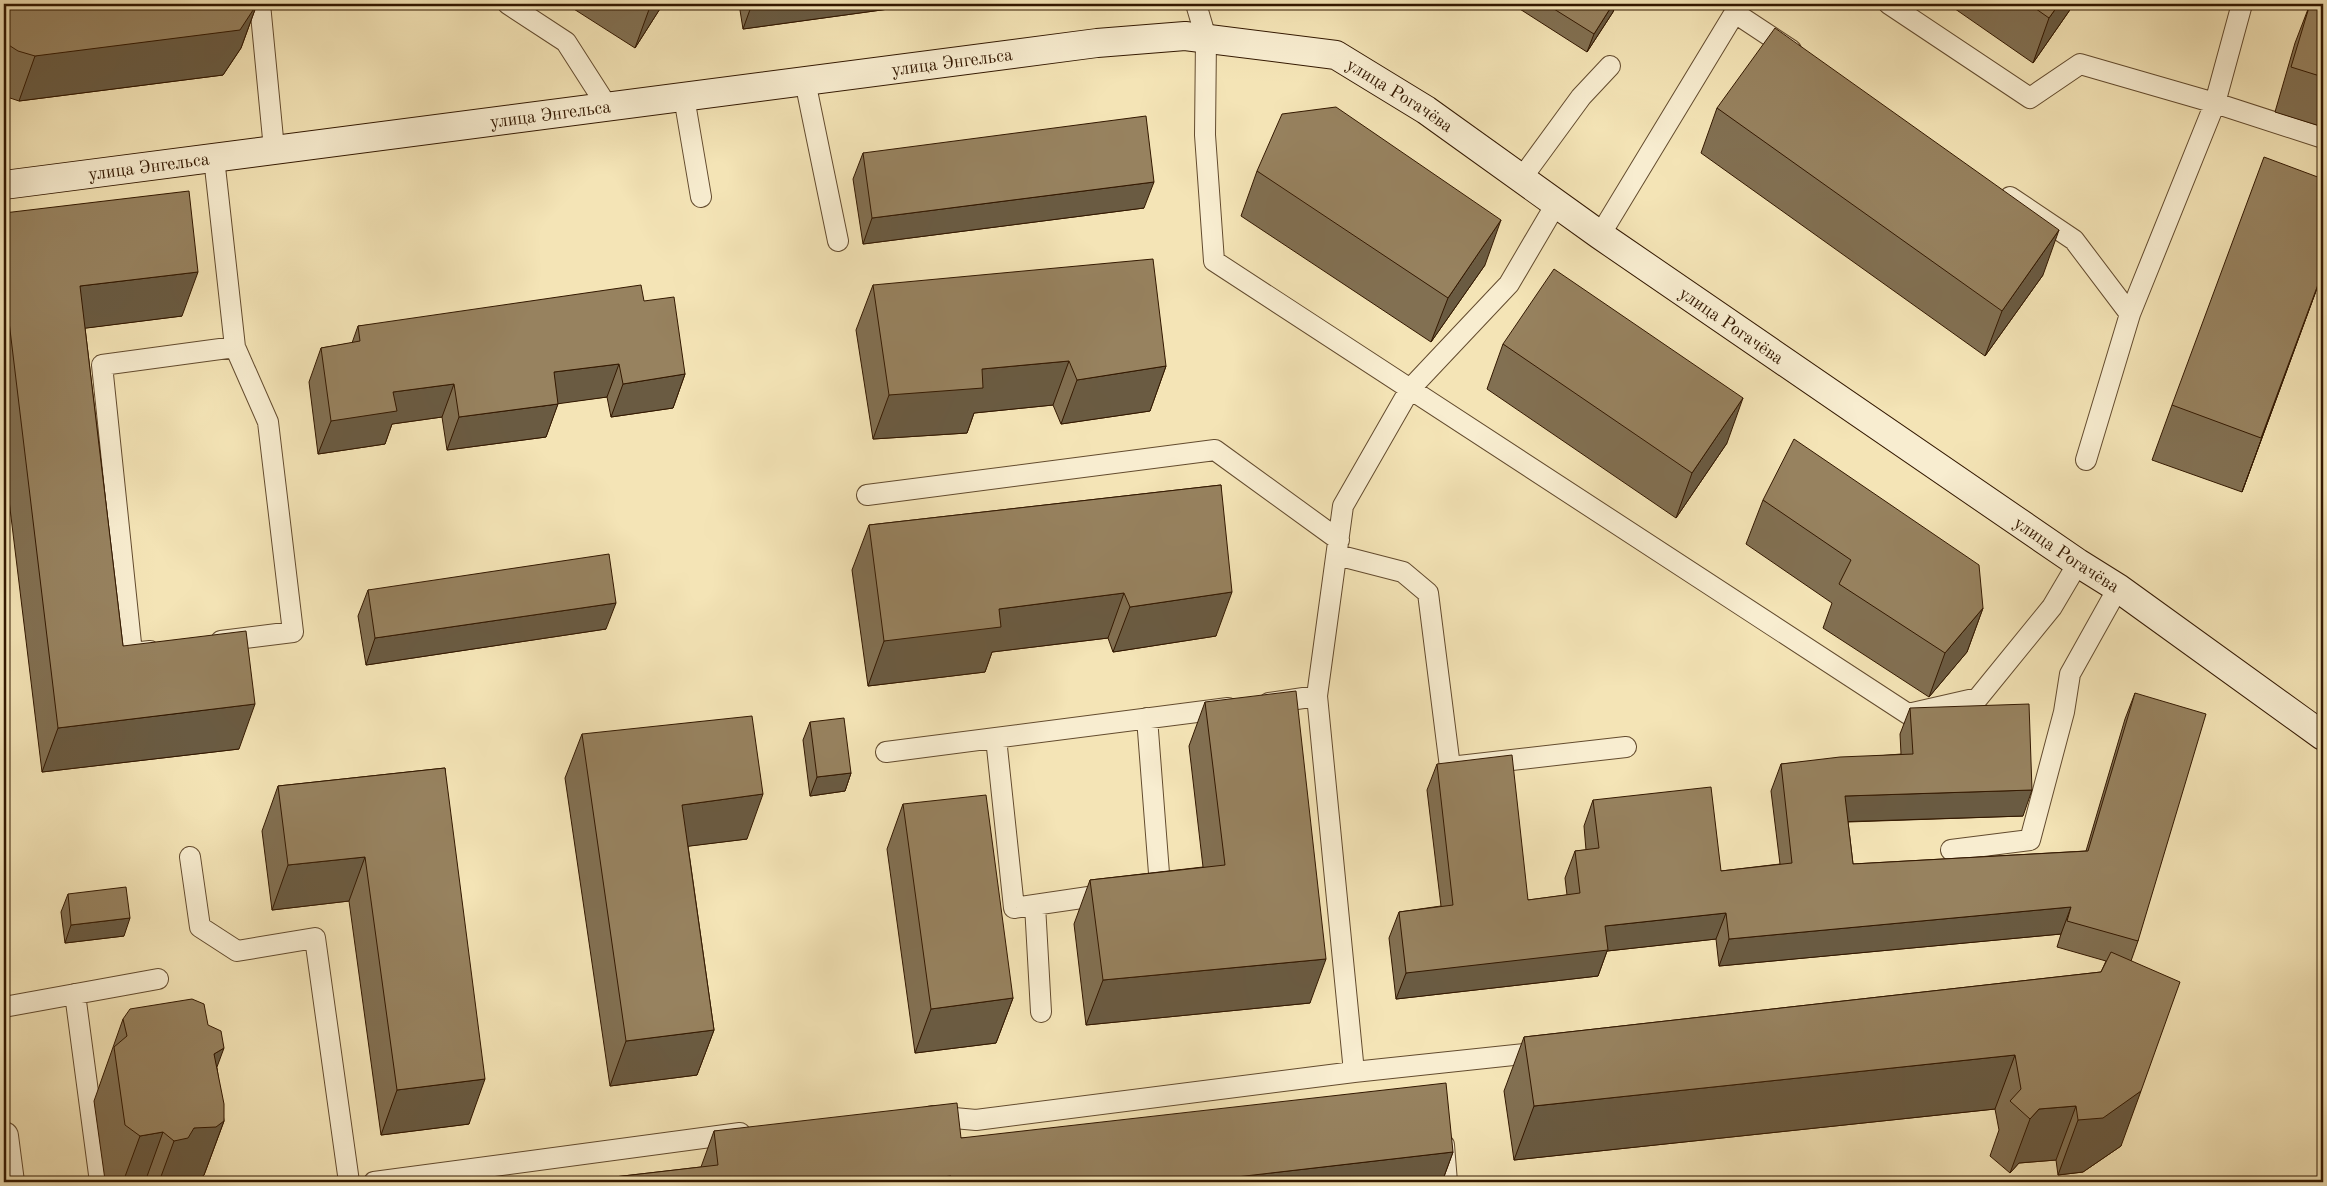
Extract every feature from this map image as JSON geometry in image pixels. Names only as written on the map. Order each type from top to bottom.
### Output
[{"type":"street","name":"улица Рогачёва","points":[[1097,43],[1186,36],[1336,55],[1426,110],[1600,235],[2078,563],[2118,588],[2323,736]]},
{"type":"street","name":"улица Энгельса","points":[[4,184],[1097,43]]},
{"type":"lane","points":[[260,4],[274,149]]},
{"type":"lane","points":[[508,4],[566,42],[607,106]]},
{"type":"lane","points":[[1196,4],[1206,38],[1205,135],[1214,261],[1908,714],[1978,698],[2052,608],[2078,563]]},
{"type":"lane","points":[[1888,4],[2030,98],[2080,64],[2215,103],[2323,138]]},
{"type":"lane","points":[[2086,460],[2130,314],[2215,103],[2242,4]]},
{"type":"lane","points":[[1600,235],[1737,8],[1809,62]]},
{"type":"lane","points":[[1521,179],[1581,97],[1610,66]]},
{"type":"lane","points":[[805,81],[838,240]]},
{"type":"lane","points":[[684,97],[701,196]]},
{"type":"lane","points":[[198,644],[293,632],[268,422],[235,347],[214,158]]},
{"type":"lane","points":[[1992,184],[2074,240],[2130,314]]},
{"type":"lane","points":[[1354,1072],[1316,696],[1343,506],[1410,389],[1509,284],[1556,204]]},
{"type":"lane","points":[[170,648],[132,653],[102,365],[235,347]]},
{"type":"lane","points":[[867,495],[1215,450],[1338,547],[1404,572],[1428,593],[1450,768],[1626,747]]},
{"type":"lane","points":[[1952,850],[2030,840],[2064,712],[2070,674],[2118,588]]},
{"type":"lane","points":[[886,752],[1316,696]]},
{"type":"lane","points":[[996,738],[1014,908],[1160,886],[1147,718]]},
{"type":"lane","points":[[190,857],[200,927],[238,951],[315,938],[350,1182]]},
{"type":"lane","points":[[1035,905],[1042,1012]]},
{"type":"lane","points":[[4,1007],[158,979]]},
{"type":"lane","points":[[75,994],[100,1182]]},
{"type":"lane","points":[[912,1114],[976,1120],[1354,1072],[1566,1050]]},
{"type":"lane","points":[[1438,1064],[1439,1083]]},
{"type":"lane","points":[[1442,1123],[1447,1182]]},
{"type":"lane","points":[[374,1182],[756,1131]]},
{"type":"building","points":[[4,4],[257,4],[240,30],[35,56],[18,51],[4,42]]},
{"type":"building","points":[[1546,4],[1613,4],[1594,34]]},
{"type":"building","points":[[2029,4],[2059,4],[2049,18]]},
{"type":"building","points":[[2310,4],[2323,4],[2323,77],[2291,67]]},
{"type":"building","points":[[1775,28],[2059,230],[2002,311],[1717,108]]},
{"type":"building","points":[[1336,107],[1501,220],[1448,298],[1257,171],[1282,114]]},
{"type":"building","points":[[1146,116],[1154,182],[872,218],[863,153]]},
{"type":"building","points":[[2264,157],[2323,179],[2323,271],[2261,438],[2172,405]]},
{"type":"building","points":[[189,191],[198,272],[80,286],[123,646],[246,631],[255,704],[58,728],[4,280],[4,213]]},
{"type":"building","points":[[1153,259],[1166,366],[1077,380],[1069,361],[982,369],[983,388],[889,395],[873,285]]},
{"type":"building","points":[[1554,269],[1743,398],[1692,473],[1503,344]]},
{"type":"building","points":[[641,285],[644,301],[674,297],[685,374],[623,384],[619,364],[554,372],[558,404],[459,417],[454,384],[393,392],[397,411],[331,421],[321,348],[360,341],[358,326]]},
{"type":"building","points":[[1794,439],[1979,565],[1983,608],[1945,653],[1839,584],[1851,560],[1763,500]]},
{"type":"building","points":[[1221,485],[1232,592],[1130,607],[1124,593],[999,609],[1001,627],[884,641],[869,525]]},
{"type":"building","points":[[609,554],[616,603],[375,638],[368,590]]},
{"type":"building","points":[[1296,691],[1326,959],[1103,980],[1090,880],[1225,865],[1205,702]]},
{"type":"building","points":[[2135,693],[2206,714],[2138,941],[2067,921],[2071,907],[1729,939],[1726,913],[1605,926],[1608,950],[1406,973],[1399,912],[1453,905],[1437,764],[1512,755],[1528,900],[1580,893],[1575,851],[1599,848],[1593,800],[1711,787],[1721,871],[1792,863],[1781,764],[1840,757],[1913,754],[1910,708],[2029,704],[2032,790],[1845,796],[1853,864],[2088,851]]},
{"type":"building","points":[[752,716],[763,794],[682,805],[714,1030],[626,1041],[582,734]]},
{"type":"building","points":[[844,718],[851,773],[817,777],[810,722]]},
{"type":"building","points":[[445,768],[485,1079],[397,1090],[365,857],[288,865],[278,786]]},
{"type":"building","points":[[986,795],[1013,998],[931,1009],[903,804]]},
{"type":"building","points":[[126,887],[130,918],[71,925],[68,894]]},
{"type":"building","points":[[2111,952],[2180,982],[2141,1091],[2103,1118],[2078,1120],[2076,1106],[2039,1109],[2030,1119],[2010,1101],[2021,1089],[2015,1055],[1534,1106],[1524,1037],[2101,972]]},
{"type":"building","points":[[192,999],[204,1004],[208,1025],[221,1031],[224,1048],[214,1054],[224,1104],[224,1121],[216,1127],[194,1128],[188,1138],[174,1141],[163,1132],[140,1136],[125,1125],[114,1047],[127,1036],[123,1019],[130,1009]]},
{"type":"building","points":[[1446,1083],[1453,1152],[1193,1182],[952,1182],[951,1176],[896,1182],[571,1182],[718,1165],[714,1131],[957,1103],[961,1138]]}]
